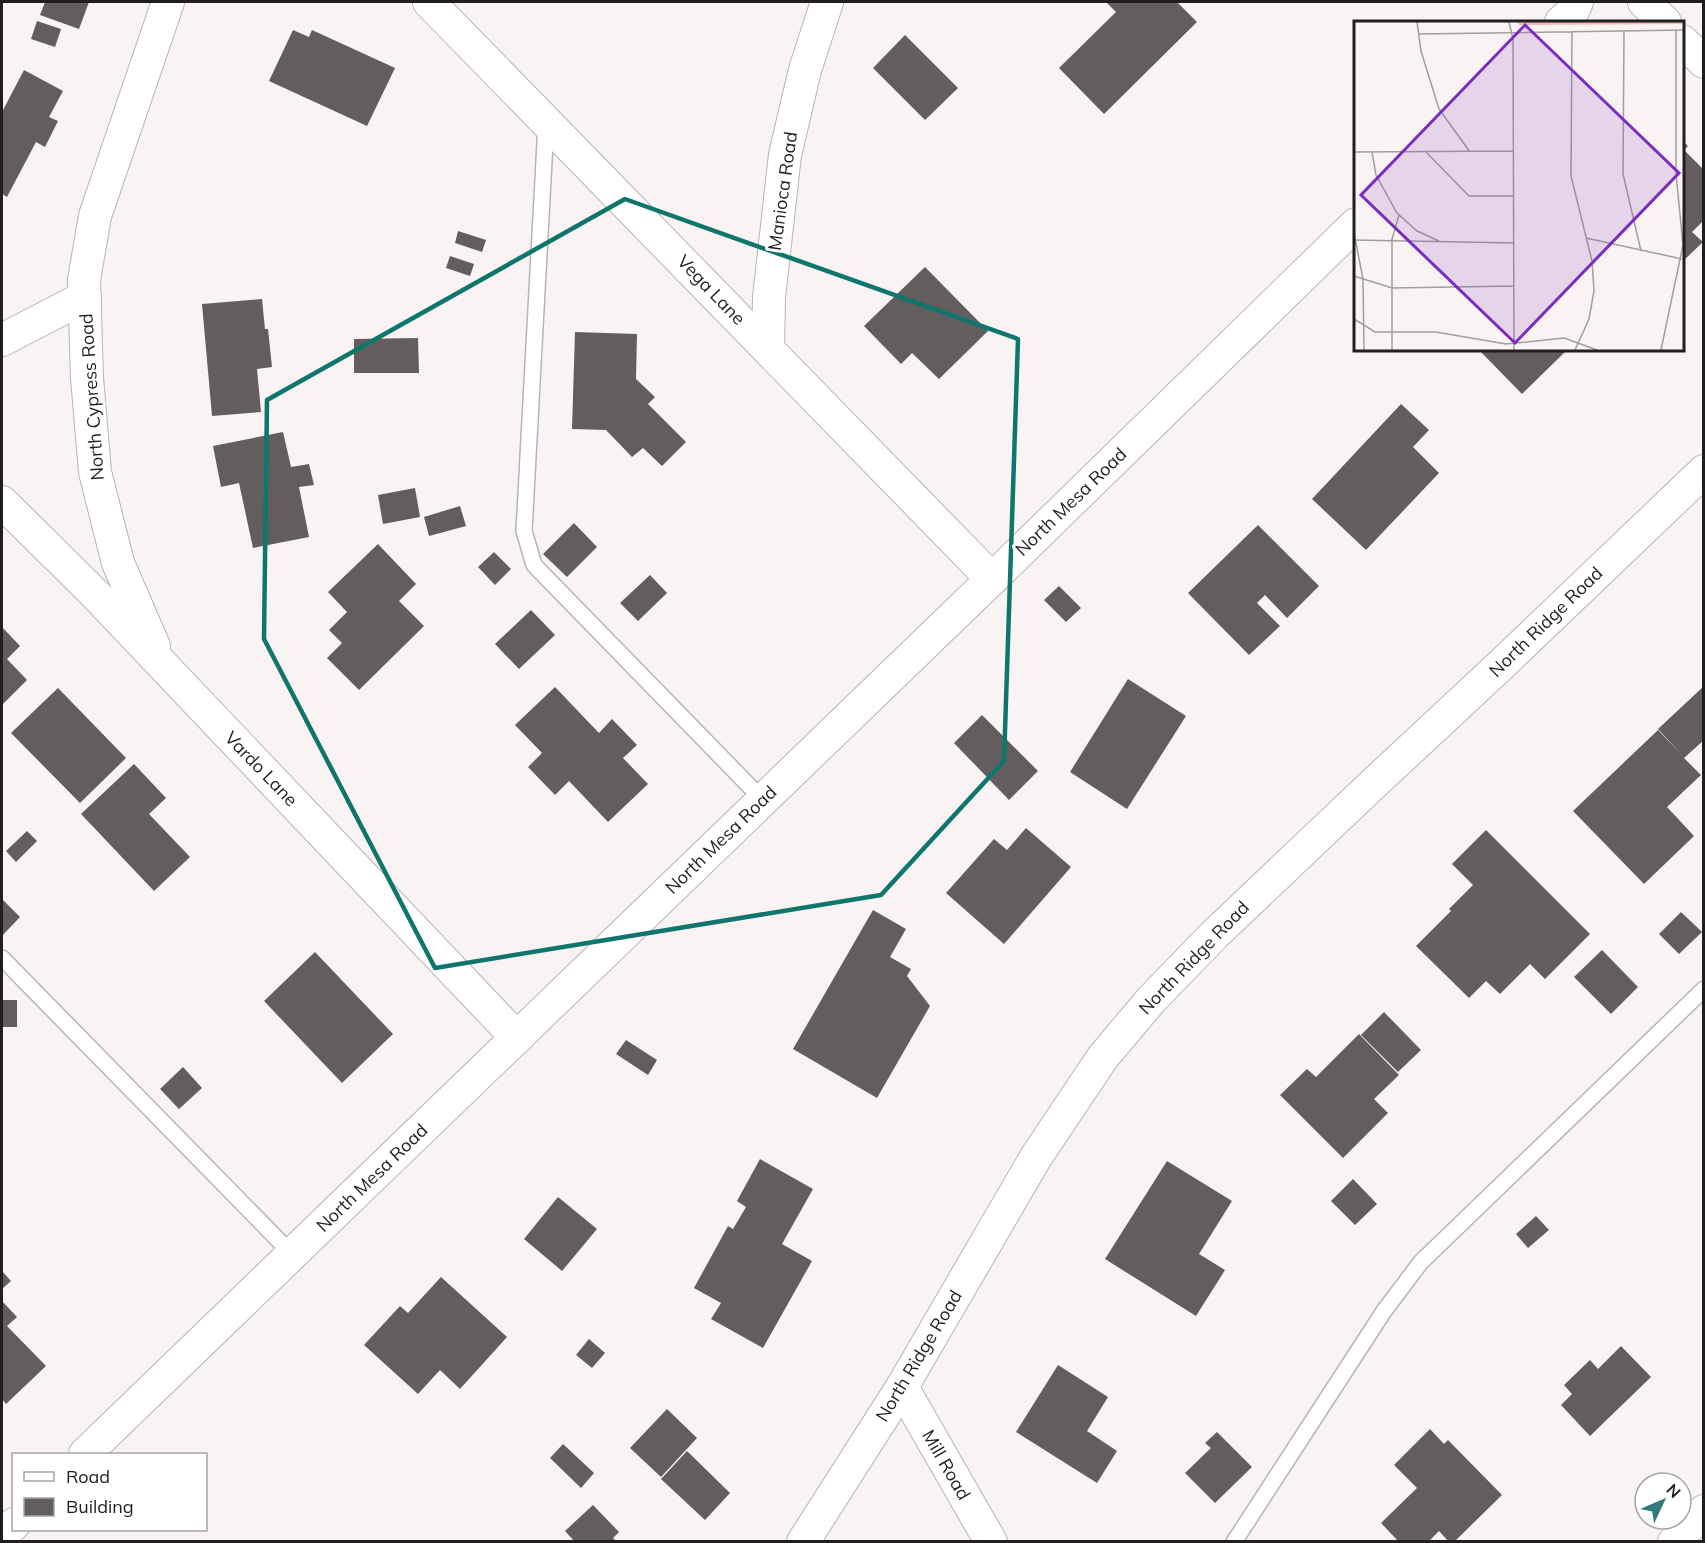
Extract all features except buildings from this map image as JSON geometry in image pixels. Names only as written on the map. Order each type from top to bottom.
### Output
[{"type":"street","name":"North Cypress Road","points":[[162,666],[118,563],[95,472],[87,378],[84,280],[95,216],[168,2]]},
{"type":"street","name":"Vega Lane","points":[[429,2],[992,579]]},
{"type":"street","name":"Manioca Road","points":[[768,349],[769,297],[785,155],[805,70],[827,2]]},
{"type":"street","points":[[1562,21],[1573,11],[1577,2]]},
{"type":"street","points":[[1644,2],[1664,21]]},
{"type":"street","points":[[1684,42],[1704,62]]},
{"type":"street","name":"North Mesa Road","points":[[87,1453],[1354,226]]},
{"type":"street","name":"North Cypress Road","points":[[2,340],[85,297]]},
{"type":"street","name":"North Ridge Road","points":[[803,1542],[902,1387],[1036,1157],[1103,1057],[1151,1000],[1215,935],[1704,471]]},
{"type":"street","name":"Vardo Lane","points":[[2,502],[97,596],[517,1038]]},
{"type":"street","name":"Mill Road","points":[[902,1387],[991,1542]]},
{"type":"street","points":[[1674,1542],[1704,1511]]},
{"type":"lane","points":[[546,122],[524,531],[534,565],[763,800]]},
{"type":"lane","points":[[2,958],[292,1254]]},
{"type":"lane","points":[[1234,1542],[1378,1320],[1421,1262],[1704,989]]},
{"type":"highlighted area","points":[[625,199],[1018,339],[1004,761],[881,895],[435,968],[264,639],[267,400]]}]
